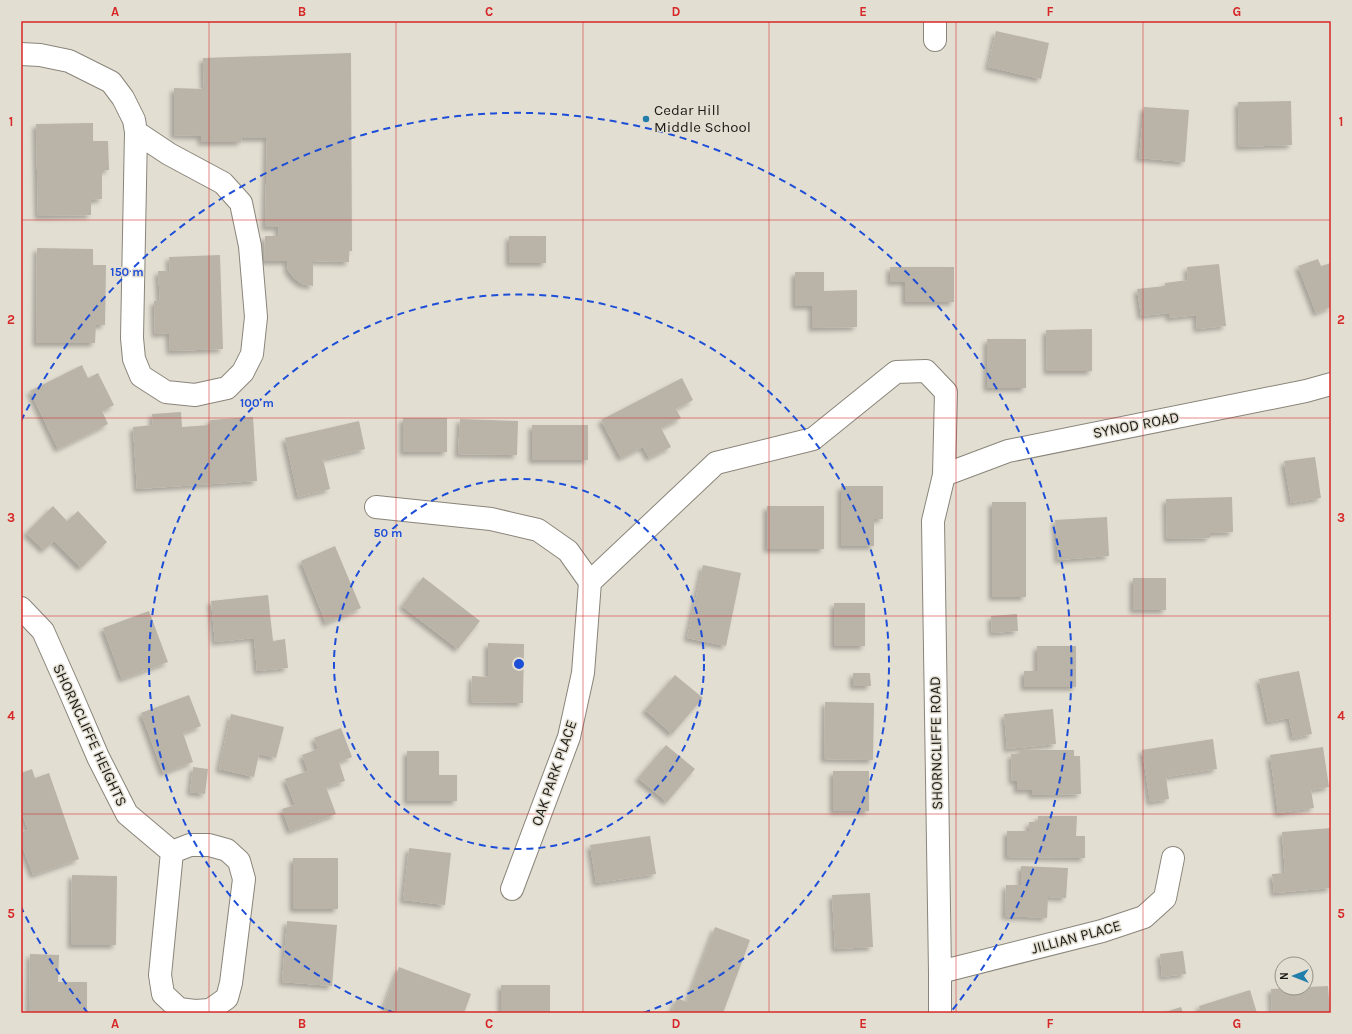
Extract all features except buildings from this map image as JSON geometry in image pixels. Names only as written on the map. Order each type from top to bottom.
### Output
[{"type":"street","points":[[21,54],[40,55],[69,61],[111,82],[123,98],[134,120],[136,132],[132,338],[134,359],[142,376],[166,392],[195,395],[227,388],[243,372],[252,354],[256,317],[250,246],[241,203],[223,183],[169,154],[136,132]]},
{"type":"street","name":"SHORNCLIFFE ROAD","points":[[590,582],[716,463],[814,439],[896,372],[926,371],[946,392],[944,475],[933,521],[940,1013]]},
{"type":"street","name":"SYNOD ROAD","points":[[944,475],[1008,451],[1298,393],[1331,384]]},
{"type":"street","points":[[376,507],[491,519],[538,530],[568,551],[590,582]]},
{"type":"street","name":"OAK PARK PLACE","points":[[512,889],[569,737],[582,673],[590,582]]},
{"type":"street","name":"SHORNCLIFFE HEIGHTS","points":[[21,608],[43,631],[98,757],[127,814],[172,852]]},
{"type":"street","points":[[190,844],[209,844],[227,850],[239,861],[244,879],[232,983],[227,998],[210,1010],[194,1011],[179,1009],[163,994],[160,975],[172,852],[190,844]]},
{"type":"street","name":"JILLIAN PLACE","points":[[940,972],[1102,931],[1144,917],[1164,898],[1173,858]]},
{"type":"place","name":"Cedar Hill Middle School","points":[[646,119]]}]
